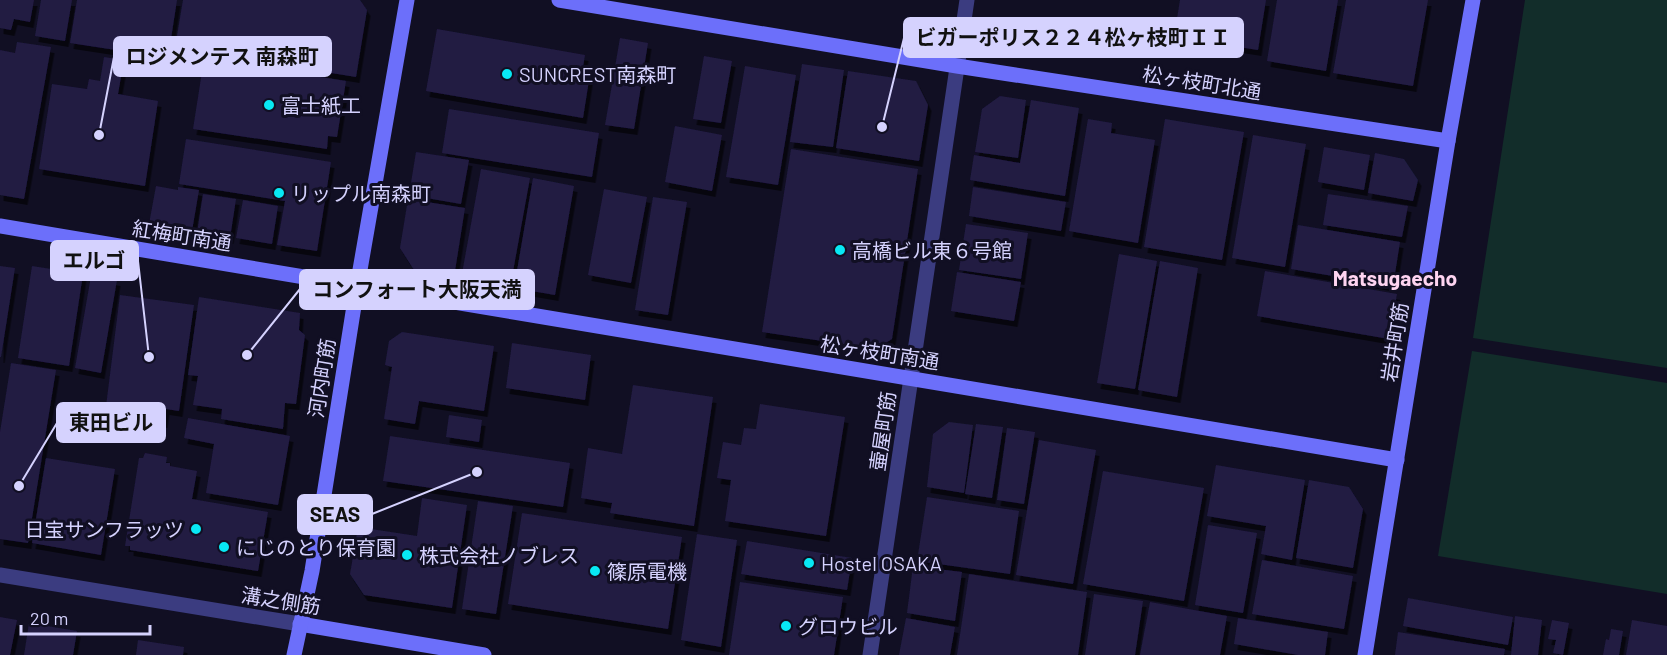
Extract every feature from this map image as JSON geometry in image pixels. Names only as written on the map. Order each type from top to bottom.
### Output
[{"type":"street","name":"河内町筋","points":[[294,655],[312,571],[357,287],[407,0]]},
{"type":"street","name":"松ヶ枝町北通","points":[[559,0],[957,66],[1448,141]]},
{"type":"street","name":"壷屋町筋","points":[[870,655],[967,0]]},
{"type":"street","name":"岩井町筋","points":[[1365,655],[1473,0]]},
{"type":"street","name":"紅梅町南通","points":[[0,226],[357,287]]},
{"type":"street","name":"松ヶ枝町南通","points":[[357,287],[1397,460]]},
{"type":"street","name":"溝之側筋","points":[[0,575],[484,655]]},
{"type":"green space","points":[[1525,0],[1667,0],[1667,368],[1473,338]]},
{"type":"green space","points":[[1472,351],[1667,383],[1667,594],[1438,556]]},
{"type":"building","points":[[0,0],[34,0],[30,22],[14,19],[11,30],[0,28]]},
{"type":"building","points":[[41,0],[72,0],[65,41],[35,36]]},
{"type":"building","points":[[77,0],[177,0],[168,58],[70,43]]},
{"type":"building","points":[[183,0],[360,0],[367,10],[356,77],[175,48]]},
{"type":"building","points":[[1180,0],[1266,0],[1258,50],[1174,37]]},
{"type":"building","points":[[1277,0],[1338,0],[1326,71],[1267,61]]},
{"type":"building","points":[[1346,0],[1428,0],[1413,86],[1333,73]]},
{"type":"building","name":"SUNCREST南森町","points":[[437,29],[585,55],[582,73],[590,74],[583,118],[426,91]]},
{"type":"building","points":[[620,38],[648,43],[634,129],[605,125]]},
{"type":"building","points":[[17,42],[51,47],[24,199],[0,195],[0,50],[15,53]]},
{"type":"building","points":[[704,56],[732,61],[721,123],[693,119]]},
{"type":"building","points":[[104,57],[124,60],[118,94],[158,101],[145,186],[39,169],[52,84],[87,89],[89,79],[100,81]]},
{"type":"building","name":"富士紙工","points":[[204,59],[346,81],[337,137],[328,136],[327,149],[193,129]]},
{"type":"building","points":[[802,64],[844,70],[833,147],[790,142]]},
{"type":"building","points":[[745,66],[796,75],[778,185],[726,177]]},
{"type":"building","points":[[848,71],[916,81],[928,105],[919,161],[836,148]]},
{"type":"building","points":[[1000,96],[1026,100],[1018,158],[975,152],[982,109]]},
{"type":"building","points":[[1031,100],[1079,108],[1065,196],[970,180],[974,155],[1020,163]]},
{"type":"building","points":[[449,109],[599,133],[592,177],[442,153]]},
{"type":"building","points":[[1088,119],[1112,123],[1111,133],[1155,140],[1138,243],[1069,231]]},
{"type":"building","points":[[1165,119],[1244,132],[1222,260],[1144,247]]},
{"type":"building","points":[[675,126],[722,135],[712,191],[665,182]]},
{"type":"building","points":[[1253,135],[1306,144],[1285,267],[1232,258]]},
{"type":"building","name":"リップル南森町","points":[[186,139],[331,162],[317,251],[277,245],[285,201],[179,184]]},
{"type":"building","points":[[1324,147],[1370,155],[1364,190],[1318,182]]},
{"type":"building","name":"高橋ビル東６号館","points":[[791,149],[918,169],[892,339],[876,349],[762,332]]},
{"type":"building","points":[[416,152],[469,160],[461,204],[409,195]]},
{"type":"building","points":[[1375,153],[1404,159],[1418,180],[1413,201],[1368,193]]},
{"type":"building","points":[[481,169],[530,178],[510,288],[461,279]]},
{"type":"building","points":[[533,178],[574,186],[555,295],[514,288]]},
{"type":"building","points":[[156,186],[178,190],[178,187],[199,190],[192,231],[149,224]]},
{"type":"building","points":[[973,187],[1066,202],[1061,231],[969,216]]},
{"type":"building","points":[[604,189],[647,197],[631,283],[588,275]]},
{"type":"building","points":[[203,194],[236,199],[230,238],[197,233]]},
{"type":"building","points":[[1328,194],[1408,206],[1402,237],[1323,225]]},
{"type":"building","points":[[653,197],[687,202],[668,315],[635,310]]},
{"type":"building","points":[[408,199],[465,208],[454,277],[414,270],[400,248]]},
{"type":"building","points":[[243,200],[278,206],[272,244],[236,238]]},
{"type":"building","points":[[966,224],[1028,233],[1021,279],[959,270]]},
{"type":"building","points":[[1298,225],[1400,242],[1393,286],[1291,269]]},
{"type":"building","points":[[1119,254],[1157,261],[1135,389],[1097,383]]},
{"type":"building","points":[[1160,261],[1198,268],[1177,397],[1138,390]]},
{"type":"building","points":[[0,266],[15,268],[1,357],[0,357]]},
{"type":"building","points":[[32,266],[83,274],[69,366],[18,358]]},
{"type":"building","points":[[1265,271],[1397,294],[1389,339],[1257,316]]},
{"type":"building","points":[[957,272],[1021,282],[1014,321],[951,311]]},
{"type":"building","points":[[91,276],[117,280],[101,373],[75,368]]},
{"type":"building","points":[[120,295],[194,305],[179,411],[166,409],[164,422],[105,414]]},
{"type":"building","points":[[199,297],[300,313],[299,330],[305,335],[296,404],[285,403],[283,429],[221,419],[222,409],[193,405],[198,376],[188,375]]},
{"type":"building","points":[[402,332],[494,346],[484,411],[419,401],[415,424],[384,419],[392,367],[385,365],[389,341]]},
{"type":"building","points":[[512,343],[591,355],[585,400],[506,388]]},
{"type":"building","points":[[11,363],[56,370],[28,543],[0,539],[0,432]]},
{"type":"building","points":[[633,385],[713,397],[694,526],[610,513],[612,503],[581,498],[588,448],[622,454]]},
{"type":"building","points":[[760,404],[845,417],[826,536],[725,521],[731,480],[717,478],[723,442],[741,445],[744,428],[756,429]]},
{"type":"building","points":[[449,415],[482,420],[479,442],[446,437]]},
{"type":"building","points":[[188,418],[290,436],[278,505],[206,493],[214,444],[184,438]]},
{"type":"building","points":[[949,422],[973,425],[964,493],[927,487],[933,434]]},
{"type":"building","points":[[976,424],[1003,427],[992,498],[965,494]]},
{"type":"building","points":[[1007,428],[1035,432],[1024,504],[997,500]]},
{"type":"building","points":[[390,436],[570,463],[563,507],[383,481]]},
{"type":"building","points":[[1039,440],[1096,450],[1073,584],[1016,575]]},
{"type":"building","name":"日宝サンフラッツ","points":[[145,453],[167,457],[166,463],[170,463],[170,466],[197,471],[192,499],[268,512],[258,571],[130,550],[130,546],[125,546],[139,458],[143,458]]},
{"type":"building","points":[[46,458],[115,469],[101,555],[32,543]]},
{"type":"building","points":[[1216,465],[1305,480],[1292,560],[1261,554],[1266,526],[1207,516]]},
{"type":"building","points":[[1103,471],[1204,488],[1184,601],[1083,584]]},
{"type":"building","points":[[1309,480],[1349,487],[1363,509],[1353,568],[1296,558]]},
{"type":"building","points":[[927,497],[1019,511],[1010,574],[917,561]]},
{"type":"building","name":"株式会社ノブレス","points":[[422,498],[467,505],[452,608],[364,595],[350,574],[358,527],[417,536]]},
{"type":"building","points":[[478,501],[513,506],[496,614],[462,609]]},
{"type":"building","name":"篠原電機","points":[[522,513],[682,537],[668,629],[508,604]]},
{"type":"building","points":[[1208,525],[1257,533],[1243,613],[1195,605]]},
{"type":"building","points":[[697,534],[737,540],[721,647],[681,640]]},
{"type":"building","points":[[747,541],[852,558],[847,590],[741,574]]},
{"type":"building","points":[[1262,560],[1353,576],[1344,629],[1252,614]]},
{"type":"building","points":[[913,566],[962,572],[955,621],[907,613]]},
{"type":"building","points":[[969,574],[1087,592],[1078,655],[957,655]]},
{"type":"building","name":"グロウビル","points":[[740,582],[843,597],[834,655],[729,655]]},
{"type":"building","points":[[1094,594],[1143,601],[1135,655],[1085,655]]},
{"type":"building","points":[[1408,598],[1513,617],[1508,645],[1403,626]]},
{"type":"building","points":[[1150,602],[1227,616],[1220,655],[1140,655]]},
{"type":"building","points":[[1515,616],[1542,620],[1538,655],[1511,655]]},
{"type":"building","points":[[0,617],[17,620],[10,655],[0,655]]},
{"type":"building","points":[[906,618],[955,627],[950,655],[899,655]]},
{"type":"building","points":[[1238,618],[1328,632],[1325,655],[1298,655],[1234,644]]},
{"type":"building","points":[[1552,620],[1569,623],[1563,655],[1553,653],[1556,640],[1548,639]]},
{"type":"building","points":[[1632,620],[1667,626],[1667,655],[1626,655]]},
{"type":"building","points":[[29,623],[77,631],[73,655],[24,655]]},
{"type":"building","points":[[1611,629],[1623,631],[1619,655],[1603,655],[1606,639],[1609,640]]},
{"type":"building","points":[[1398,632],[1505,649],[1504,655],[1395,655]]},
{"type":"building","points":[[138,640],[184,647],[183,655],[136,655]]},
{"type":"place","name":"SUNCREST南森町","points":[[507,74]]},
{"type":"place","name":"富士紙工","points":[[269,105]]},
{"type":"place","name":"ビガーポリス２２４松ヶ枝町ＩＩ","points":[[882,127]]},
{"type":"place","name":"ロジメンテス 南森町","points":[[99,135]]},
{"type":"place","name":"リップル南森町","points":[[279,193]]},
{"type":"place","name":"高橋ビル東６号館","points":[[840,250]]},
{"type":"place","name":"コンフォート大阪天満","points":[[247,355]]},
{"type":"place","name":"エルゴ","points":[[149,357]]},
{"type":"place","name":"SEAS","points":[[477,472]]},
{"type":"place","name":"東田ビル","points":[[19,486]]},
{"type":"place","name":"日宝サンフラッツ","points":[[196,529]]},
{"type":"place","name":"にじのとり保育園","points":[[224,547]]},
{"type":"place","name":"株式会社ノブレス","points":[[407,555]]},
{"type":"place","name":"Hostel OSAKA","points":[[809,563]]},
{"type":"place","name":"篠原電機","points":[[595,571]]},
{"type":"place","name":"グロウビル","points":[[786,626]]},
{"type":"district","name":"Matsugaecho","points":[[1395,277]]}]
